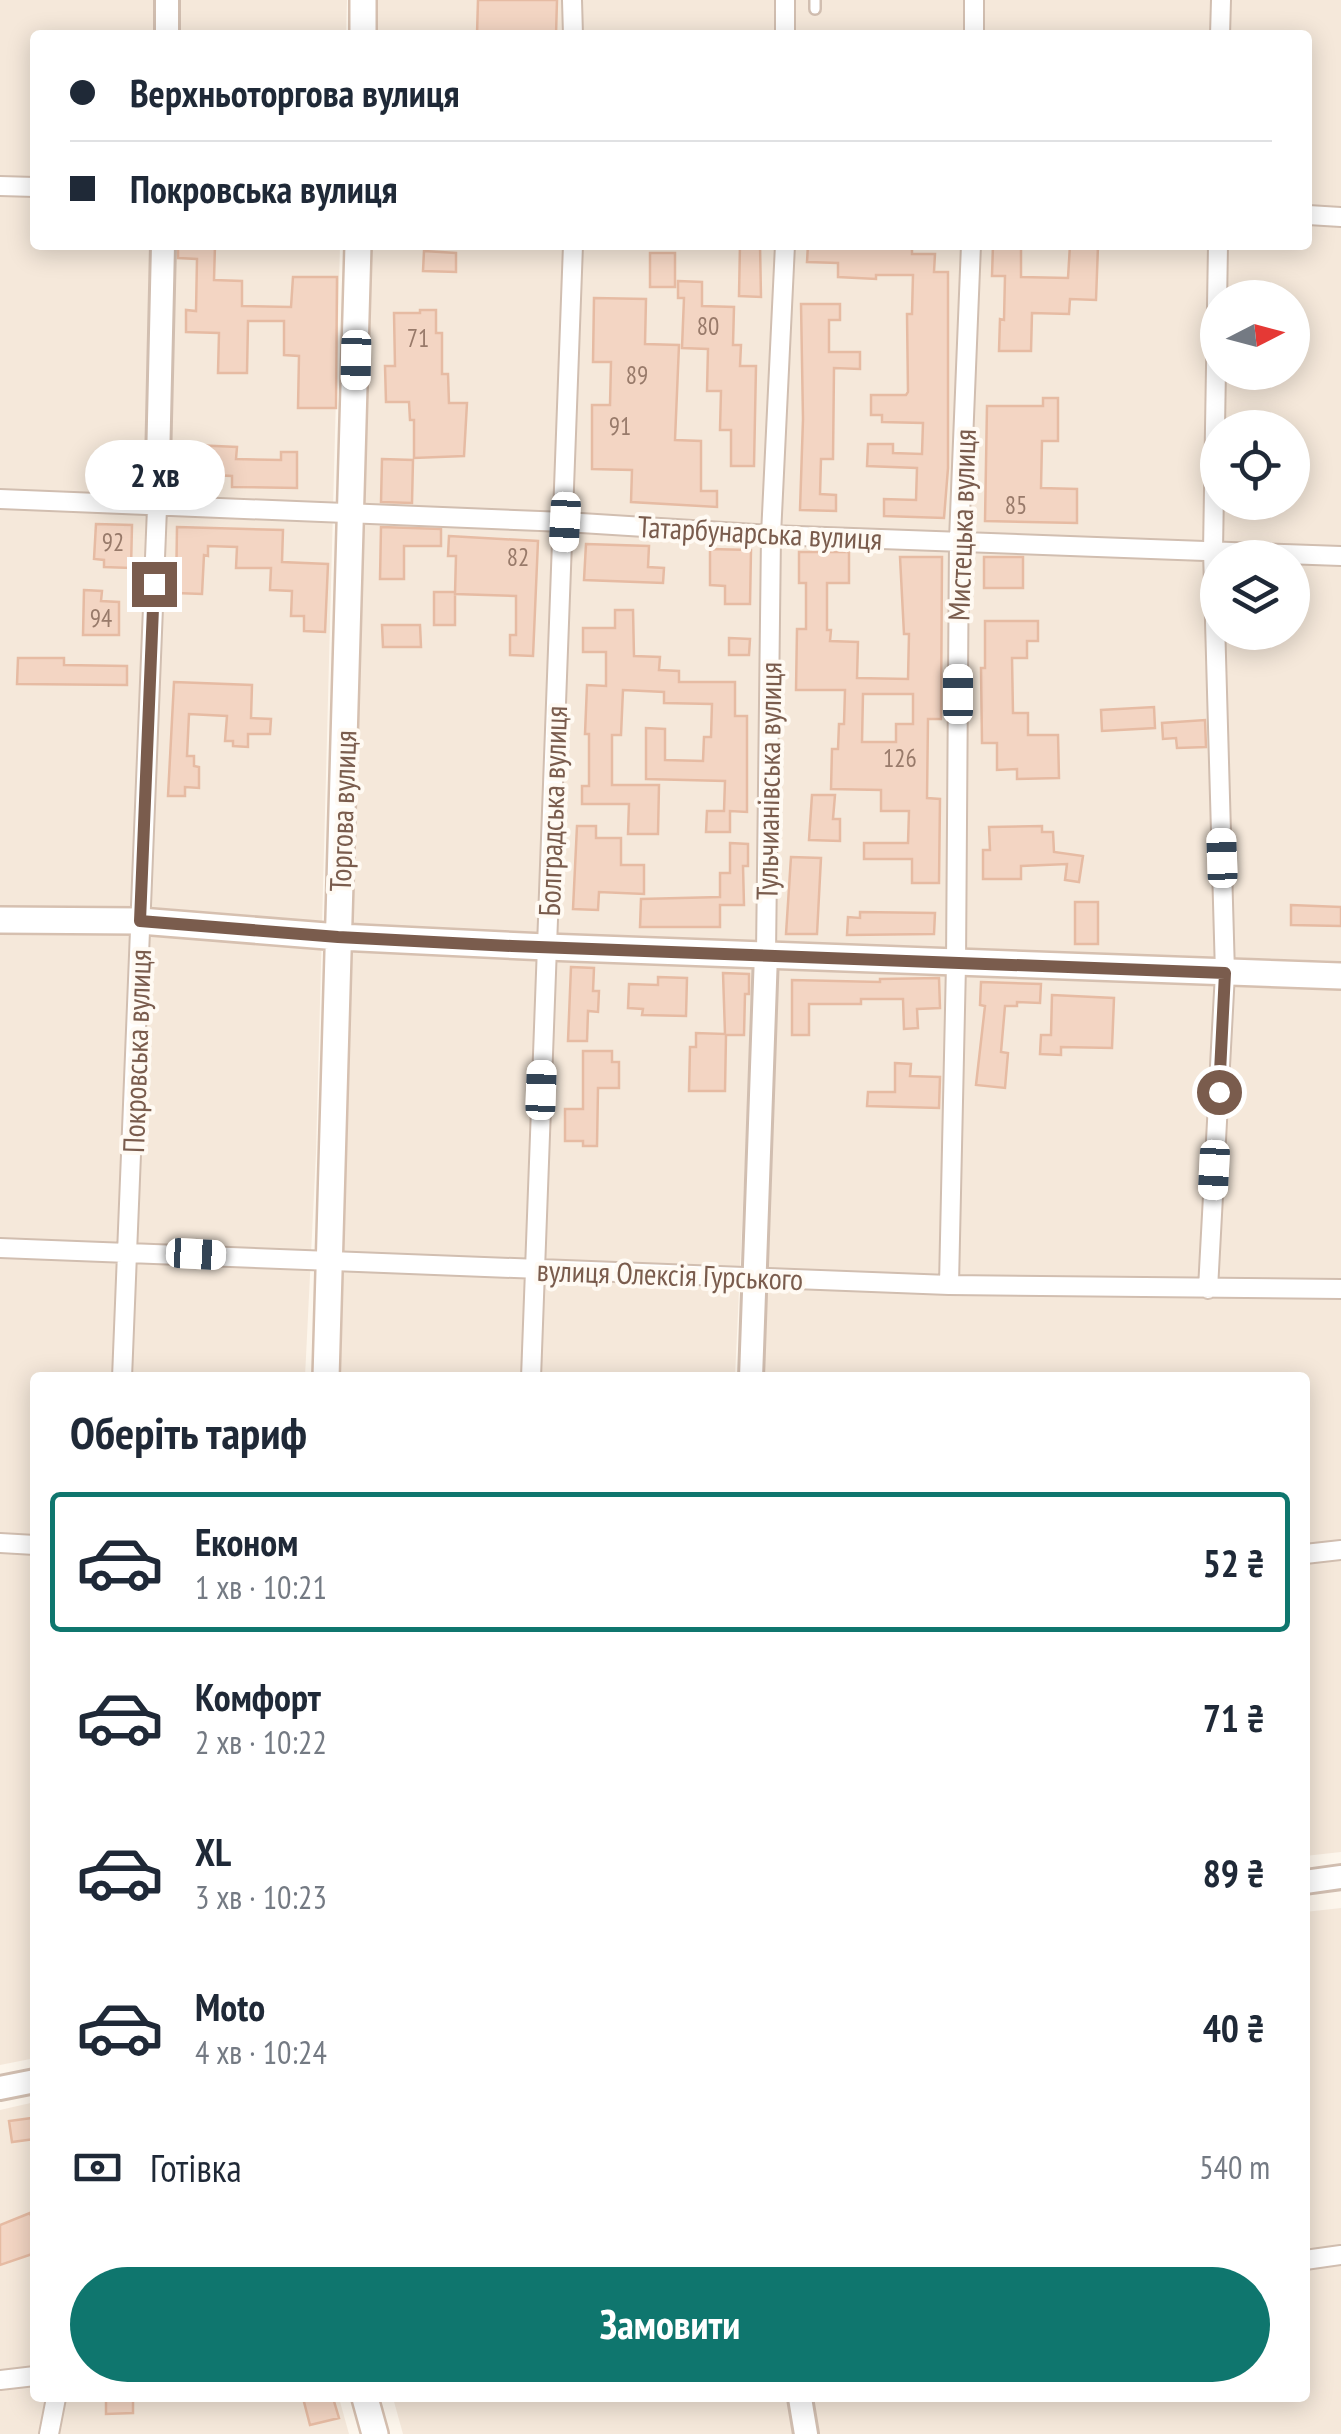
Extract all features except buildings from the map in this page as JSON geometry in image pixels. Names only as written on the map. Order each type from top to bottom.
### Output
[{"type":"main road","points":[[363,0],[363,30]]},
{"type":"main road","name":"Торгова вулиця","points":[[326,1372],[358,250]]},
{"type":"main road","points":[[0,920],[140,921],[338,937],[546,947],[1341,976]]},
{"type":"main road","points":[[367,2402],[375,2434]]},
{"type":"street","points":[[167,0],[167,30]]},
{"type":"street","points":[[572,0],[573,30]]},
{"type":"street","points":[[785,0],[785,30]]},
{"type":"street","points":[[974,0],[974,30]]},
{"type":"street","points":[[1220,30],[1221,0]]},
{"type":"street","points":[[0,186],[30,187]]},
{"type":"street","points":[[1312,215],[1341,217]]},
{"type":"street","name":"Покровська вулиця","points":[[122,1372],[157,508],[163,250]]},
{"type":"street","name":"Болградська вулиця","points":[[530,1372],[573,250]]},
{"type":"street","name":"Тульчианівська вулиця","points":[[751,1372],[766,954],[771,535],[785,250]]},
{"type":"street","name":"Мистецька вулиця","points":[[949,1285],[959,540],[971,250]]},
{"type":"street","points":[[1212,540],[1218,250]]},
{"type":"street","name":"Татарбунарська вулиця","points":[[0,499],[565,522],[771,535],[1200,550]]},
{"type":"street","name":"Татарбунарська вулиця","points":[[1310,555],[1341,556]]},
{"type":"street","points":[[1208,1289],[1225,973],[1215,650]]},
{"type":"street","name":"вулиця Олексія Гурського","points":[[0,1248],[949,1285],[1341,1289]]},
{"type":"street","points":[[0,1544],[30,1545]]},
{"type":"street","points":[[1310,1553],[1341,1550]]},
{"type":"street","points":[[1310,1881],[1341,1878]]},
{"type":"street","points":[[0,2088],[30,2081]]},
{"type":"street","points":[[1310,2259],[1341,2256]]},
{"type":"street","points":[[0,2380],[30,2377]]},
{"type":"street","points":[[49,2434],[55,2402]]},
{"type":"street","points":[[801,2402],[806,2434]]},
{"type":"shaded area","points":[[0,0],[347,0],[346,30],[30,30],[30,250],[340,250],[316,1153],[305,1372],[30,1372],[30,2059],[0,2065]]},
{"type":"shaded area","points":[[374,0],[1341,0],[1341,961],[360,929],[350,921],[368,250],[1312,250],[1312,30],[373,30]]},
{"type":"shaded area","points":[[360,947],[754,967],[735,1372],[333,1372],[348,957]]},
{"type":"shaded area","points":[[774,966],[1341,984],[1341,1852],[1310,1855],[1310,1372],[758,1372]]},
{"type":"shaded area","points":[[1341,1908],[1341,2434],[817,2434],[813,2402],[1310,2402],[1310,1911]]},
{"type":"shaded area","points":[[30,2103],[30,2402],[340,2402],[349,2434],[0,2434],[0,2110]]},
{"type":"shaded area","points":[[394,2402],[790,2402],[798,2434],[403,2434]]},
{"type":"route","points":[[154,584],[140,921],[512,946],[1225,973],[1219,1092]]}]
